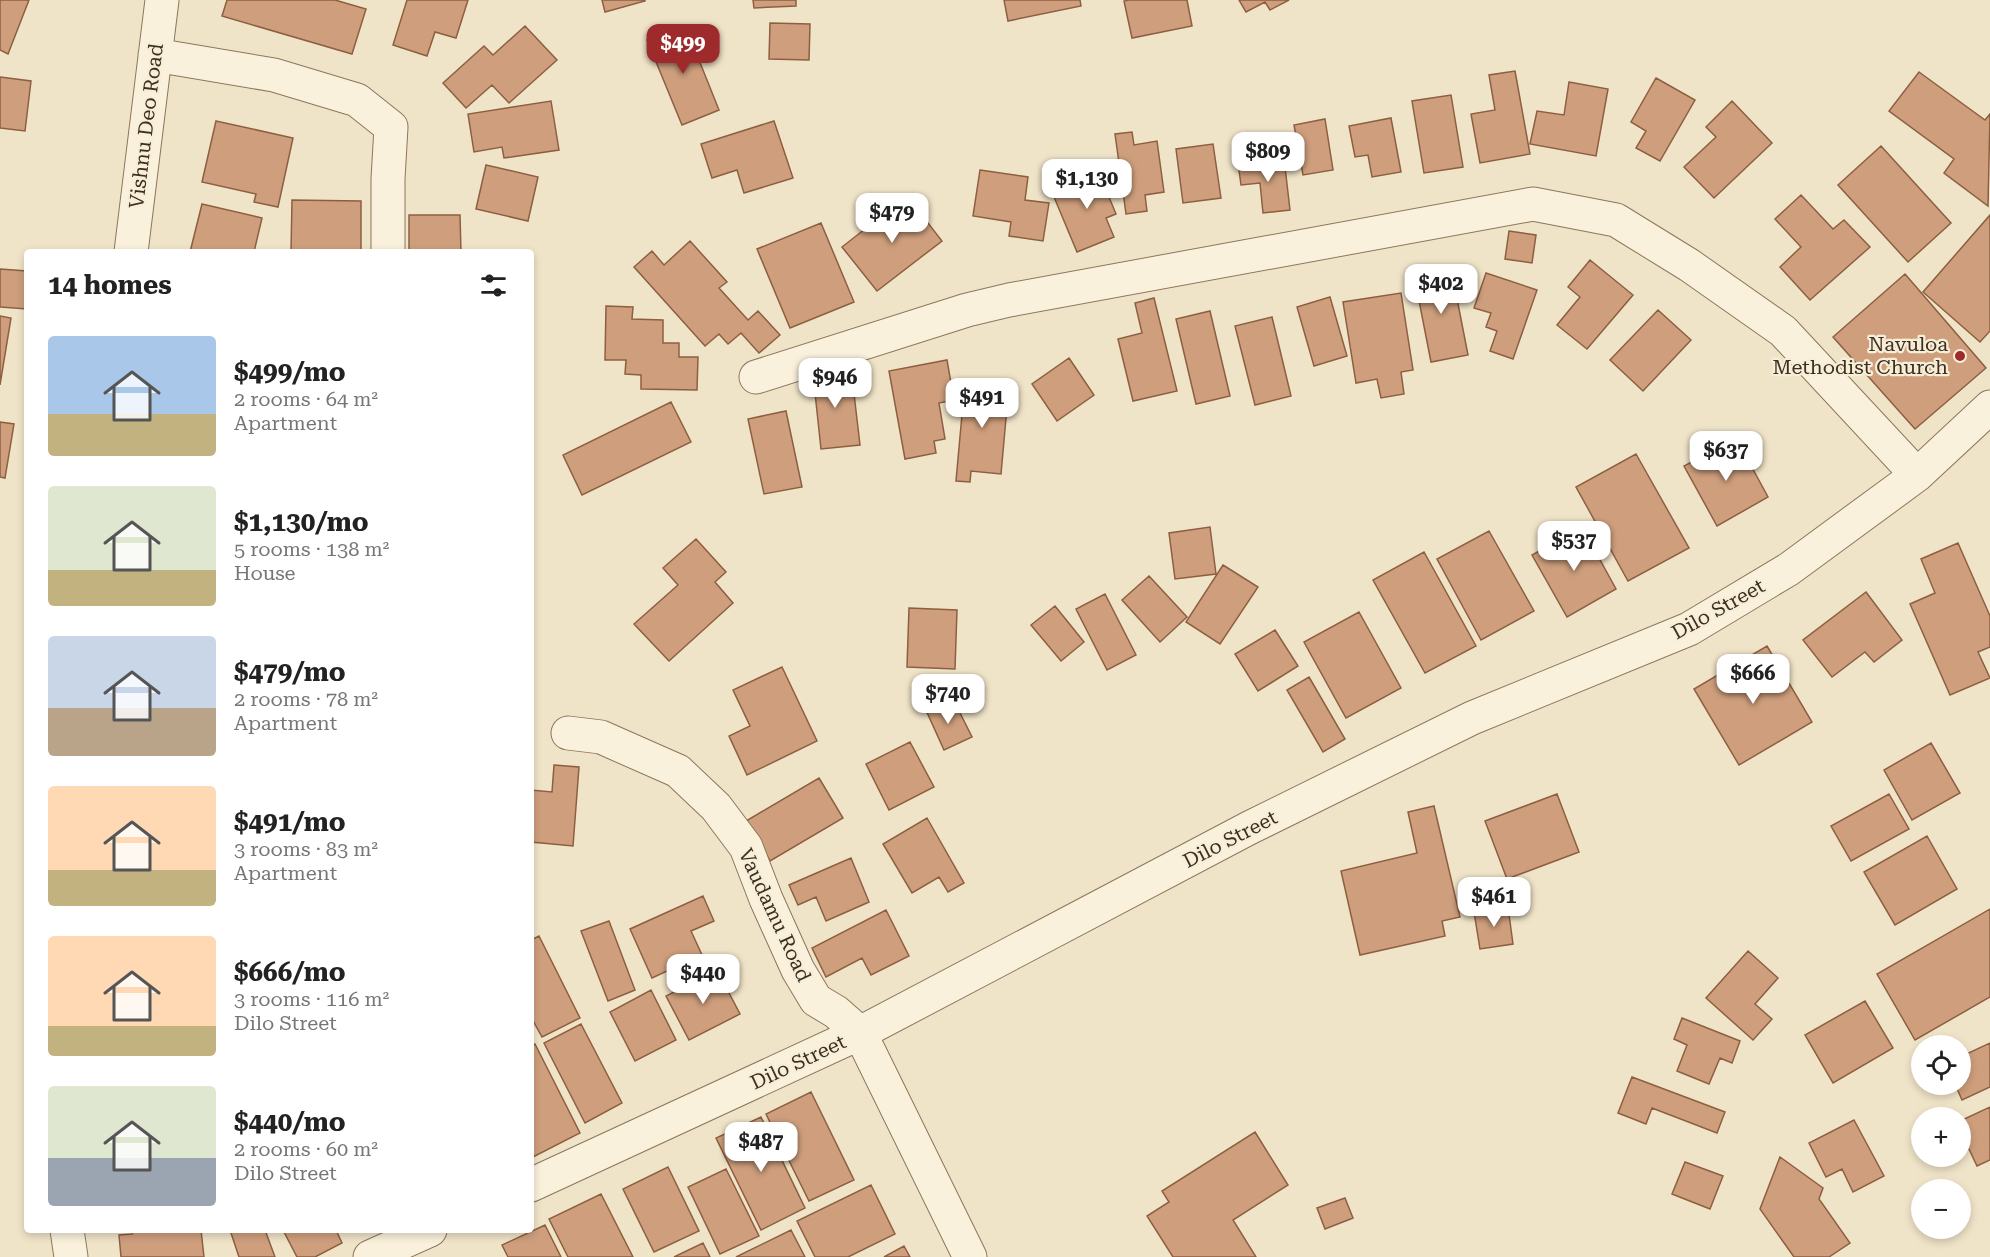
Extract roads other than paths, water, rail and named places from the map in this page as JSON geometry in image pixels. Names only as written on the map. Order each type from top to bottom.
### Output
[{"type":"street","name":"Vishnu Deo Road","points":[[130,249],[162,0]]},
{"type":"street","points":[[155,55],[274,75],[357,100],[391,127],[387,179],[387,249]]},
{"type":"street","points":[[756,377],[967,310],[1009,300],[1533,204],[1616,220],[1689,265],[1784,331],[1917,475]]},
{"type":"street","name":"Dilo Street","points":[[534,1184],[860,1033],[1249,828],[1472,718],[1689,629],[1789,569],[1917,475],[1990,407]]},
{"type":"street","name":"Vaudamu Road","points":[[568,733],[601,737],[678,771],[716,807],[746,847],[766,899],[798,970],[816,1000],[836,1012],[860,1033]]},
{"type":"street","points":[[860,1033],[970,1257]]},
{"type":"street","points":[[67,1233],[71,1257]]},
{"type":"street","points":[[370,1257],[423,1233]]},
{"type":"place","name":"Navuloa Methodist Church","points":[[1960,356]]}]
